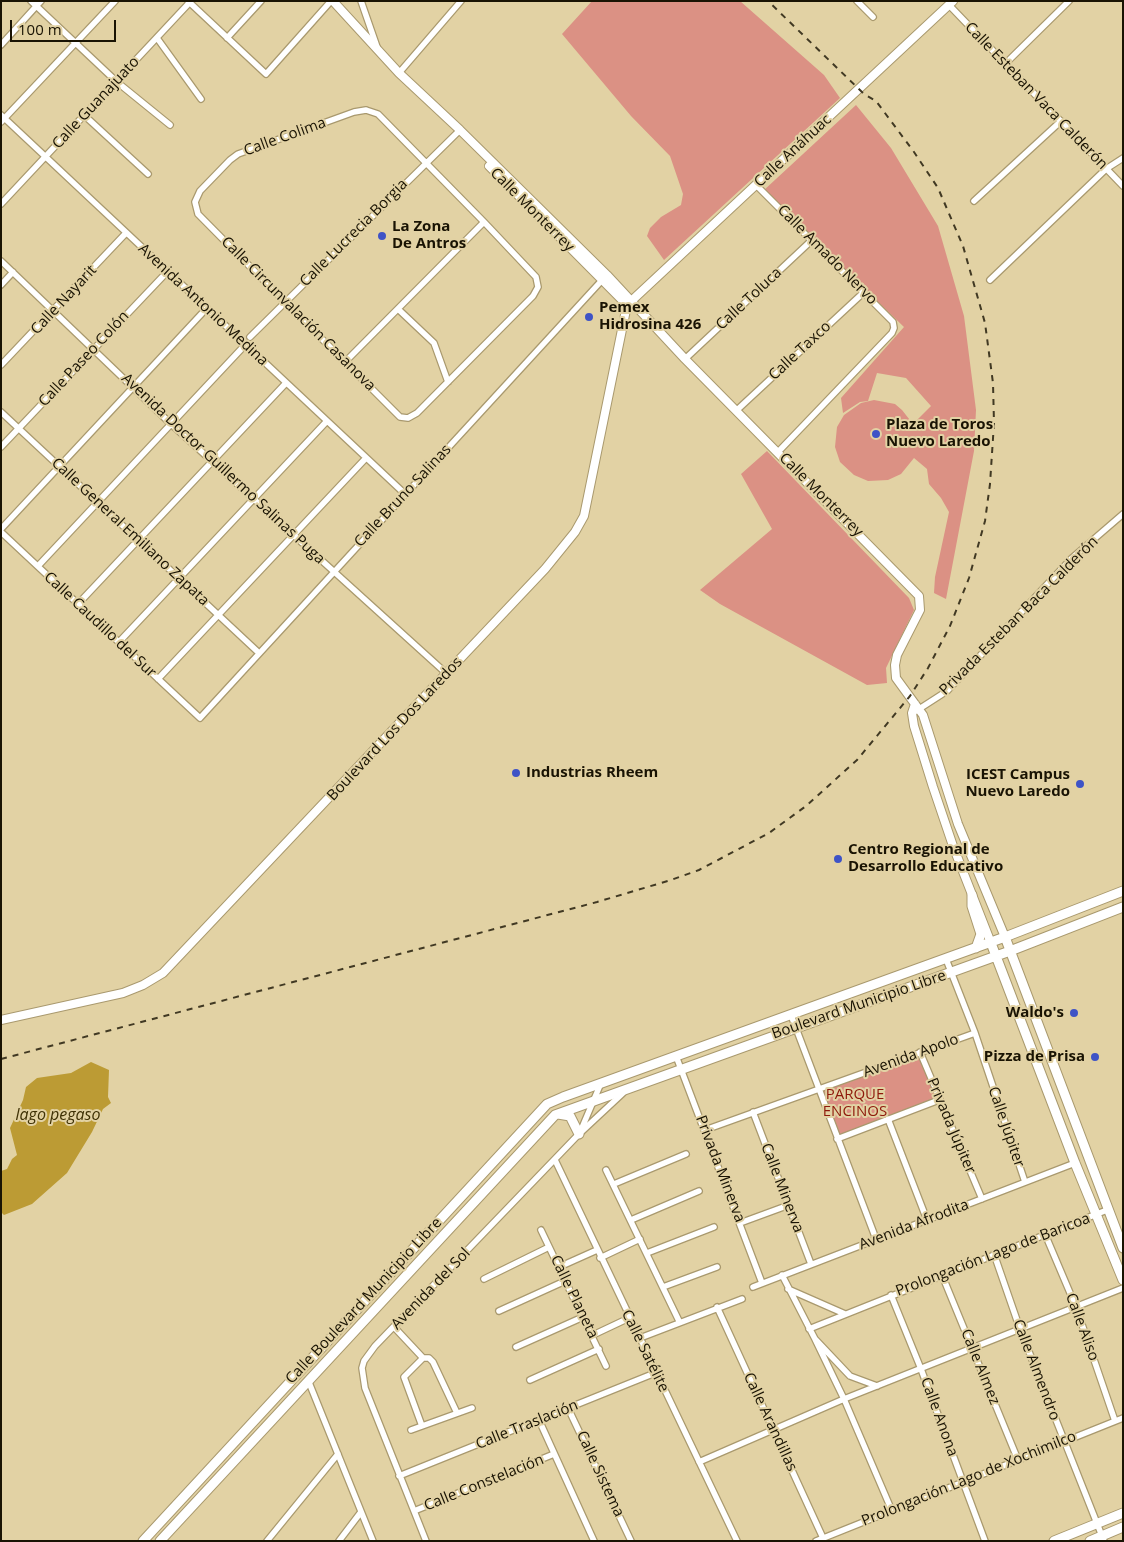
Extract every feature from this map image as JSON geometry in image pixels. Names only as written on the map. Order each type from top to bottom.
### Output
[{"type":"main road","name":"Boulevard Municipio Libre","points":[[601,1083],[946,959],[1123,892]]},
{"type":"main road","points":[[972,895],[971,901],[981,934],[976,948]]},
{"type":"main road","name":"Boulevard Municipio Libre","points":[[594,1099],[1010,951],[1123,907]]},
{"type":"main road","points":[[1005,937],[1123,1248]]},
{"type":"main road","points":[[990,942],[1075,1163],[1123,1280]]},
{"type":"main road","points":[[905,973],[910,987]]},
{"type":"main road","name":"Calle Boulevard Municipio Libre","points":[[143,1541],[537,1113],[547,1104],[601,1083]]},
{"type":"main road","name":"Calle Boulevard Municipio Libre","points":[[160,1541],[555,1114],[594,1099]]},
{"type":"main road","points":[[555,1114],[570,1116],[579,1134]]},
{"type":"main road","points":[[1054,1541],[1123,1513]]},
{"type":"main road","points":[[1090,1541],[1103,1538],[1123,1527]]},
{"type":"street","points":[[31,1],[39,4],[117,82],[170,125]]},
{"type":"street","points":[[2,119],[115,1]]},
{"type":"street","points":[[227,38],[261,1]]},
{"type":"street","points":[[189,2],[266,74],[332,1]]},
{"type":"street","name":"Calle Monterrey","points":[[332,1],[399,74],[629,303],[638,309],[919,596],[920,610],[897,655],[894,673],[898,683],[916,709]]},
{"type":"street","points":[[361,1],[378,51]]},
{"type":"street","points":[[399,74],[461,1]]},
{"type":"street","points":[[857,1],[873,17]]},
{"type":"street","points":[[1005,64],[1070,1]]},
{"type":"street","name":"Calle Guanajuato","points":[[1,204],[117,82],[189,2]]},
{"type":"street","name":"Calle Esteban Vaca Calderón","points":[[951,3],[1005,64],[1123,186]]},
{"type":"street","name":"Calle Anáhuac","points":[[629,303],[951,3]]},
{"type":"street","points":[[1,45],[39,4]]},
{"type":"street","points":[[157,38],[201,99]]},
{"type":"street","name":"Calle Colima","points":[[195,202],[200,191],[238,154],[354,112],[366,110],[378,114],[426,163]]},
{"type":"street","points":[[85,116],[148,174]]},
{"type":"street","name":"Avenida Antonio Medina","points":[[2,119],[405,494]]},
{"type":"street","points":[[974,201],[1060,121]]},
{"type":"street","name":"Calle Lucrecia Borgia","points":[[250,337],[426,163],[456,130]]},
{"type":"street","points":[[990,280],[1106,169],[1123,158]]},
{"type":"street","points":[[398,309],[434,343],[448,382],[533,296],[538,286],[536,276],[426,163]]},
{"type":"street","name":"Calle Amado Nervo","points":[[756,185],[893,322],[894,328],[892,333],[778,452]]},
{"type":"street","name":"Calle Circunvalación Casanova","points":[[195,202],[198,214],[400,417],[408,418],[417,413],[448,382]]},
{"type":"street","points":[[346,361],[484,222]]},
{"type":"street","name":"Calle Nayarit","points":[[1,365],[126,233]]},
{"type":"street","name":"Calle Toluca","points":[[685,359],[812,240]]},
{"type":"street","name":"Avenida Doctor Guillermo Salinas Puga","points":[[1,261],[171,424],[446,674]]},
{"type":"street","points":[[1,285],[13,272]]},
{"type":"street","name":"Calle Paseo Colón","points":[[1,447],[167,272]]},
{"type":"street","name":"Calle Bruno Salinas","points":[[200,718],[604,277]]},
{"type":"street","name":"Calle Taxco","points":[[737,410],[862,293]]},
{"type":"street","name":"Boulevard Los Dos Laredos","points":[[1,1020],[123,993],[143,985],[164,973],[556,556],[581,524],[593,478],[629,303]]},
{"type":"street","points":[[1,531],[206,309]]},
{"type":"street","points":[[38,566],[245,345]]},
{"type":"street","points":[[78,604],[286,383]]},
{"type":"street","name":"Calle General Emiliano Zapata","points":[[1,412],[259,653]]},
{"type":"street","points":[[119,642],[327,421]]},
{"type":"street","points":[[158,680],[366,458]]},
{"type":"street","name":"Privada Esteban Baca Calderón","points":[[916,709],[947,691],[1072,558],[1123,514]]},
{"type":"street","name":"Calle Caudillo del Sur","points":[[1,531],[200,718]]},
{"type":"street","points":[[916,709],[914,726],[939,806],[990,942]]},
{"type":"street","points":[[916,709],[958,824],[1005,937]]},
{"type":"street","name":"Calle Júpiter","points":[[946,959],[975,1033],[1025,1182]]},
{"type":"street","points":[[790,1015],[876,1239]]},
{"type":"street","name":"Avenida Apolo","points":[[705,1130],[975,1033]]},
{"type":"street","name":"Privada Júpiter","points":[[920,1052],[982,1199]]},
{"type":"street","name":"Privada Minerva","points":[[676,1056],[762,1283]]},
{"type":"street","points":[[579,1134],[591,1111],[601,1083]]},
{"type":"street","name":"Avenida del Sol","points":[[426,1541],[365,1388],[362,1368],[369,1353],[579,1134],[614,1100],[638,1083]]},
{"type":"street","points":[[837,1139],[939,1100]]},
{"type":"street","name":"Calle Minerva","points":[[753,1112],[812,1264]]},
{"type":"street","points":[[888,1120],[927,1220]]},
{"type":"street","points":[[614,1184],[686,1154]]},
{"type":"street","name":"Calle Satélite","points":[[555,1160],[600,1258],[737,1541]]},
{"type":"street","name":"Avenida Afrodita","points":[[753,1287],[1075,1163]]},
{"type":"street","points":[[606,1170],[679,1321]]},
{"type":"street","points":[[631,1220],[699,1192]]},
{"type":"street","points":[[740,1223],[788,1205]]},
{"type":"street","name":"Prolongación Lago de Baricoa","points":[[809,1329],[1107,1210]]},
{"type":"street","points":[[647,1253],[714,1227]]},
{"type":"street","name":"Calle Planeta","points":[[541,1230],[606,1366]]},
{"type":"street","name":"Calle Aliso","points":[[1046,1234],[1076,1307],[1115,1421]]},
{"type":"street","points":[[600,1258],[640,1239]]},
{"type":"street","points":[[484,1278],[549,1247]]},
{"type":"street","points":[[559,1268],[597,1250]]},
{"type":"street","name":"Calle Almendro","points":[[994,1254],[1020,1330],[1103,1538]]},
{"type":"street","points":[[663,1287],[717,1267]]},
{"type":"street","points":[[782,1275],[844,1400],[892,1511]]},
{"type":"street","name":"Calle Almez","points":[[942,1275],[1018,1460]]},
{"type":"street","points":[[499,1311],[565,1281]]},
{"type":"street","points":[[699,1462],[877,1386],[1123,1288]]},
{"type":"street","points":[[788,1289],[845,1314]]},
{"type":"street","name":"Calle Anona","points":[[891,1295],[921,1369],[985,1541]]},
{"type":"street","points":[[640,1338],[679,1321],[742,1298]]},
{"type":"street","name":"Calle Arandillas","points":[[717,1307],[823,1538]]},
{"type":"street","points":[[516,1348],[583,1317]]},
{"type":"street","points":[[592,1335],[629,1318]]},
{"type":"street","points":[[394,1328],[423,1358]]},
{"type":"street","points":[[815,1339],[850,1376],[877,1386]]},
{"type":"street","points":[[530,1380],[599,1348]]},
{"type":"street","points":[[422,1426],[404,1377],[423,1358],[429,1358],[434,1362],[457,1413]]},
{"type":"street","name":"Calle Traslación","points":[[399,1476],[655,1373]]},
{"type":"street","points":[[308,1380],[373,1541]]},
{"type":"street","points":[[411,1430],[472,1408]]},
{"type":"street","name":"Calle Sistema","points":[[568,1408],[630,1541]]},
{"type":"street","name":"Prolongación Lago de Xochimilco","points":[[816,1541],[1123,1418]]},
{"type":"street","points":[[539,1420],[594,1541]]},
{"type":"street","points":[[268,1541],[338,1454]]},
{"type":"street","name":"Calle Constelación","points":[[414,1511],[554,1454]]},
{"type":"street","points":[[339,1541],[361,1512]]},
{"type":"green space","points":[[592,1],[740,1],[824,75],[840,98],[664,260],[647,236],[650,228],[661,217],[681,205],[683,194],[670,156],[631,116],[562,34]]},
{"type":"green space","points":[[856,105],[891,148],[938,226],[964,316],[976,410],[974,451],[946,599],[934,593],[935,577],[949,512],[941,498],[929,484],[927,469],[914,458],[901,474],[888,480],[868,481],[854,475],[840,462],[835,447],[837,427],[844,415],[861,403],[874,400],[895,404],[913,424],[931,406],[906,378],[877,373],[868,401],[860,402],[843,413],[841,398],[904,327],[763,191]]},
{"type":"green space","points":[[767,451],[909,598],[914,610],[886,668],[887,683],[867,685],[720,604],[700,590],[772,529],[741,474]]},
{"type":"green space","name":"PARQUE ENCINOS","points":[[920,1052],[939,1100],[837,1139],[818,1089]]},
{"type":"water","name":"lago pegaso","points":[[91,1062],[109,1070],[108,1097],[111,1103],[103,1109],[92,1132],[67,1173],[32,1204],[4,1215],[1,1212],[1,1171],[7,1169],[12,1159],[17,1155],[10,1128],[23,1100],[26,1087],[37,1078],[71,1073]]},
{"type":"railway","points":[[1,1059],[597,902],[699,870],[769,833],[806,806],[857,760],[910,696],[928,668],[950,626],[969,578],[985,521],[990,484],[994,423],[993,383],[985,323],[963,246],[938,188],[914,152],[876,101],[864,94],[768,1]]},
{"type":"place","name":"La Zona De Antros","points":[[382,236]]},
{"type":"place","name":"Pemex Hidrosina 426","points":[[589,317]]},
{"type":"place","name":"Plaza de Toros Nuevo Laredo","points":[[876,434]]},
{"type":"place","name":"Industrias Rheem","points":[[516,773]]},
{"type":"place","name":"ICEST Campus Nuevo Laredo","points":[[1080,784]]},
{"type":"place","name":"Centro Regional de Desarrollo Educativo","points":[[838,859]]},
{"type":"place","name":"Waldo's","points":[[1074,1013]]},
{"type":"place","name":"Pizza de Prisa","points":[[1095,1057]]}]
